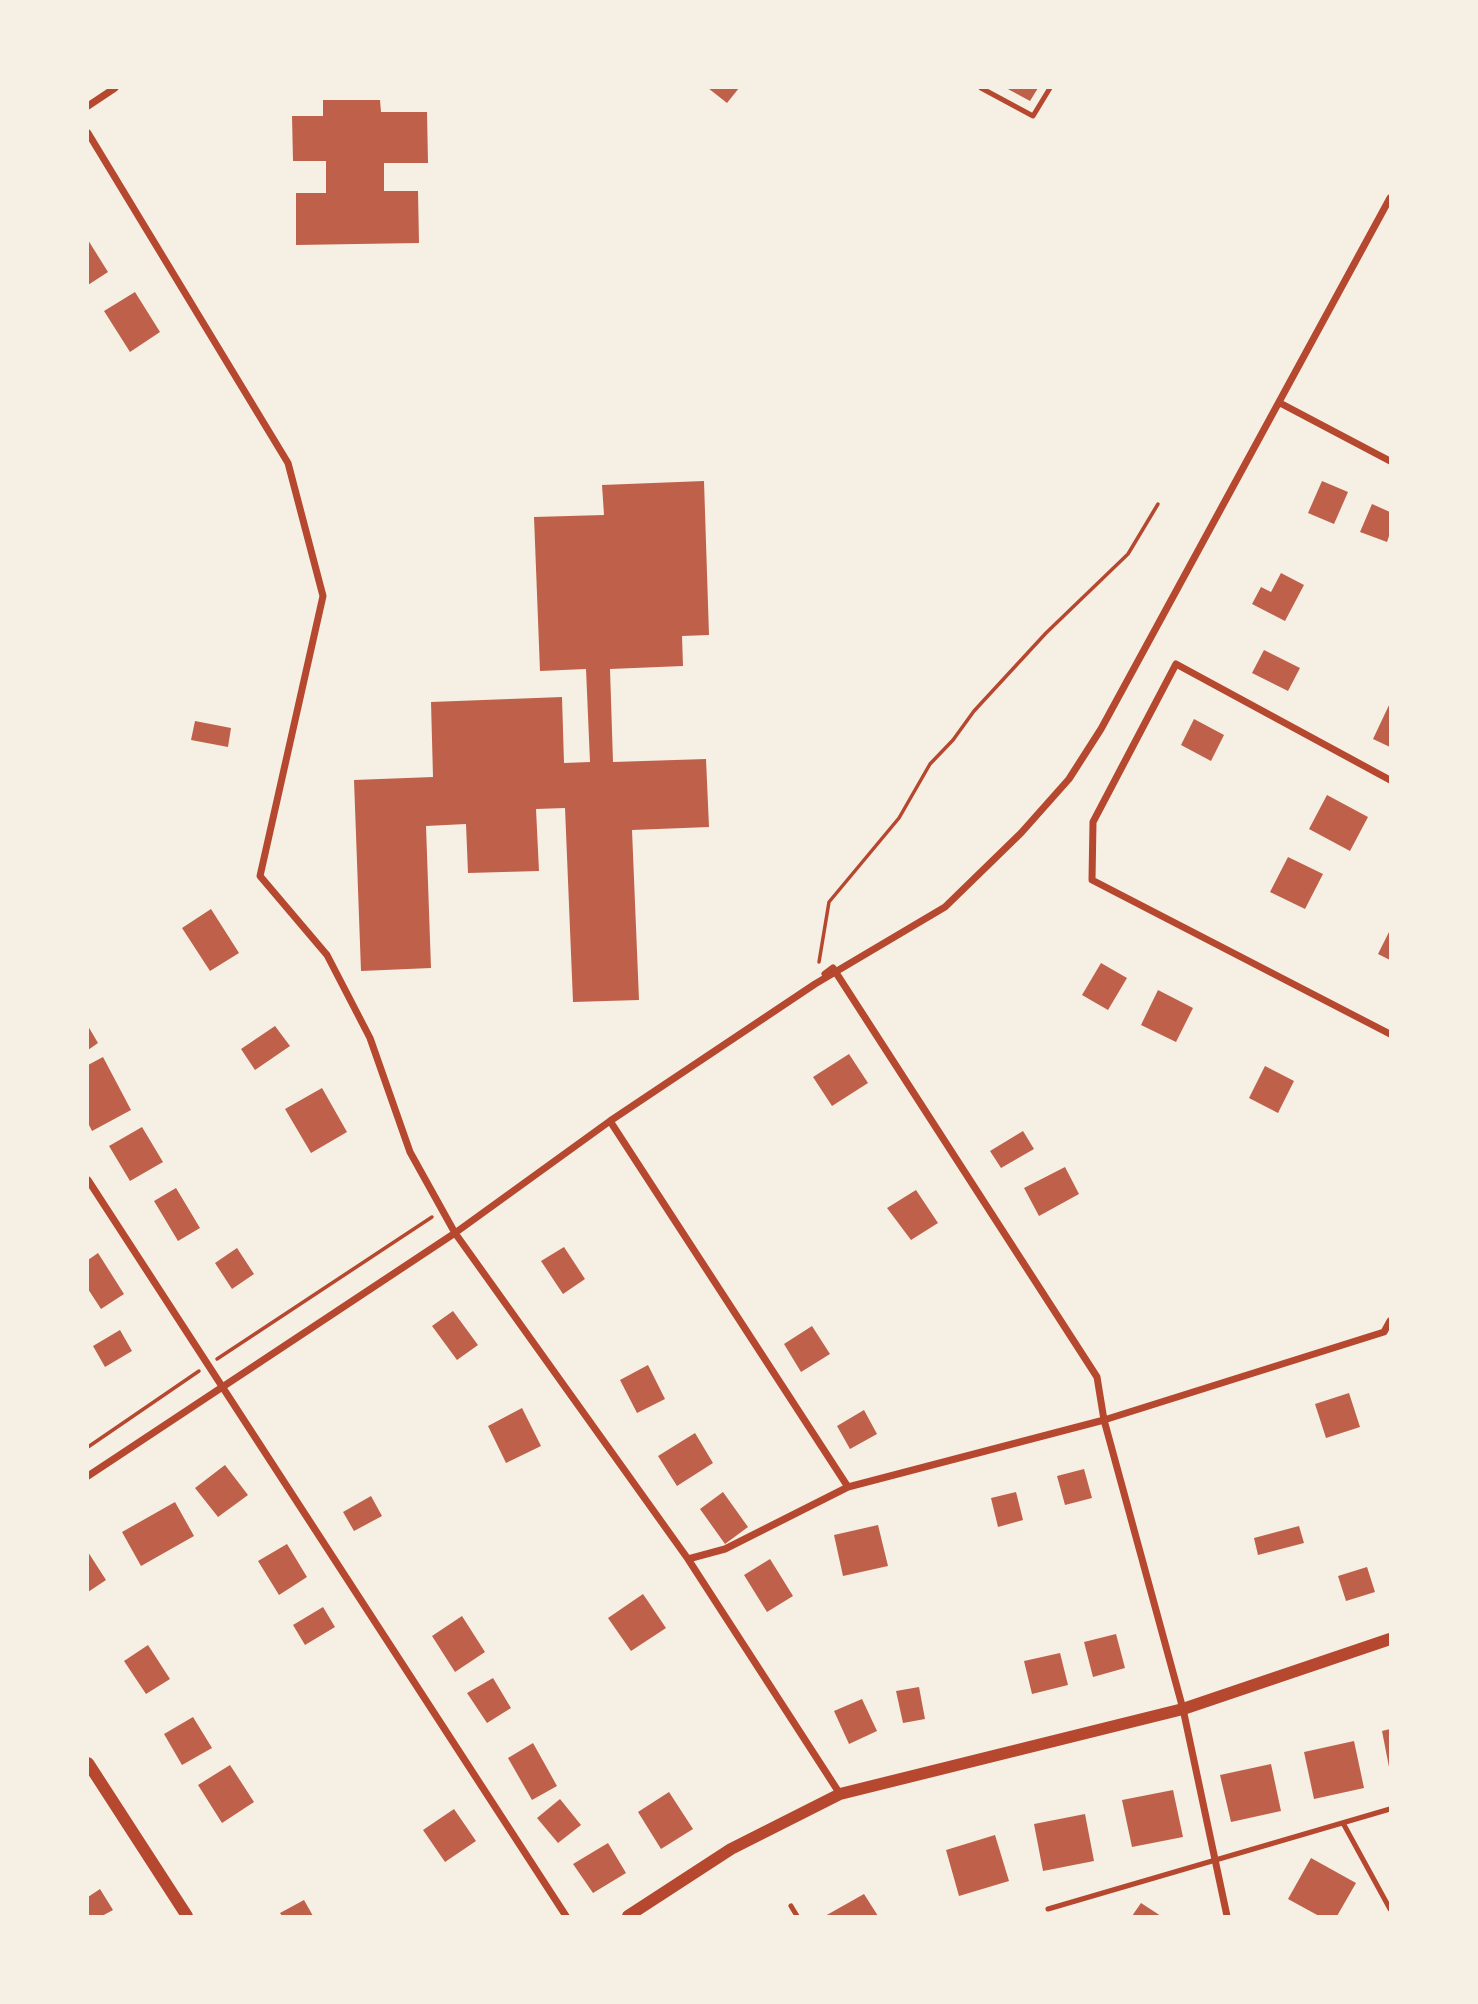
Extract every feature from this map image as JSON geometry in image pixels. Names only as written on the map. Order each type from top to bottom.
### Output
[{"type":"street","points":[[88,106],[115,88]]},
{"type":"street","points":[[88,133],[288,463],[323,596],[260,876],[327,955],[370,1038],[410,1152],[455,1233],[688,1559],[840,1794]]},
{"type":"street","points":[[88,1476],[455,1233],[610,1121],[815,984],[945,907],[1021,833],[1069,779],[1101,729],[1391,198]]},
{"type":"street","points":[[1280,403],[1391,461]]},
{"type":"street","points":[[1391,780],[1176,664],[1093,822],[1093,880],[1391,1034]]},
{"type":"street","points":[[815,984],[833,968],[1097,1377],[1104,1420],[1183,1709],[1227,1916]]},
{"type":"street","points":[[610,1121],[848,1487]]},
{"type":"street","points":[[88,1180],[566,1916]]},
{"type":"street","points":[[688,1559],[725,1549],[848,1487],[1104,1420],[1384,1332],[1391,1321]]},
{"type":"street","points":[[628,1916],[731,1849],[840,1794],[1183,1709],[1391,1639]]},
{"type":"street","points":[[88,1763],[187,1916]]},
{"type":"lane","points":[[981,88],[1033,116],[1050,88]]},
{"type":"lane","points":[[1048,1909],[1391,1810]]},
{"type":"lane","points":[[1343,1823],[1391,1909]]},
{"type":"lane","points":[[791,1906],[797,1916]]},
{"type":"path","points":[[815,984],[829,902],[899,818],[930,764],[953,740],[974,711],[1046,633],[1128,554],[1158,504]]},
{"type":"path","points":[[88,1447],[442,1211]]},
{"type":"building","points":[[708,88],[739,88],[727,103]]},
{"type":"building","points":[[1006,88],[1038,88],[1030,101]]},
{"type":"building","points":[[323,100],[380,100],[381,112],[427,112],[428,163],[384,163],[384,191],[418,191],[419,243],[296,245],[296,193],[326,193],[326,161],[293,161],[292,116],[323,116]]},
{"type":"building","points":[[88,240],[108,272],[88,285]]},
{"type":"building","points":[[135,292],[160,332],[130,352],[104,311]]},
{"type":"building","points":[[704,481],[709,635],[682,636],[683,666],[610,669],[613,762],[706,759],[709,827],[632,830],[639,1000],[573,1002],[565,808],[536,809],[539,871],[468,873],[466,824],[426,826],[431,968],[361,971],[354,780],[433,777],[431,702],[562,697],[564,763],[590,762],[586,669],[540,671],[534,517],[604,515],[602,485]]},
{"type":"building","points":[[1322,481],[1348,492],[1334,524],[1308,513]]},
{"type":"building","points":[[1372,504],[1390,512],[1387,542],[1360,532]]},
{"type":"building","points":[[1281,573],[1304,585],[1285,621],[1252,604],[1261,587],[1271,592]]},
{"type":"building","points":[[1264,650],[1300,668],[1288,691],[1252,673]]},
{"type":"building","points":[[1390,703],[1390,747],[1373,739]]},
{"type":"building","points":[[1194,719],[1224,735],[1211,761],[1181,745]]},
{"type":"building","points":[[195,721],[231,728],[228,747],[191,740]]},
{"type":"building","points":[[1327,795],[1368,817],[1350,851],[1309,829]]},
{"type":"building","points":[[1288,857],[1323,874],[1305,909],[1270,892]]},
{"type":"building","points":[[211,909],[239,953],[210,971],[182,928]]},
{"type":"building","points":[[1390,930],[1390,960],[1378,954]]},
{"type":"building","points":[[1101,963],[1127,978],[1108,1010],[1082,995]]},
{"type":"building","points":[[1158,990],[1193,1008],[1176,1042],[1141,1025]]},
{"type":"building","points":[[88,1026],[98,1043],[88,1050]]},
{"type":"building","points":[[275,1026],[290,1046],[255,1070],[241,1049]]},
{"type":"building","points":[[849,1054],[868,1083],[832,1106],[813,1077]]},
{"type":"building","points":[[103,1057],[131,1110],[92,1131],[88,1123],[88,1065]]},
{"type":"building","points":[[1265,1066],[1294,1081],[1278,1113],[1249,1098]]},
{"type":"building","points":[[322,1088],[347,1132],[311,1153],[285,1109]]},
{"type":"building","points":[[142,1127],[163,1162],[130,1181],[109,1146]]},
{"type":"building","points":[[1023,1131],[1034,1149],[1001,1168],[990,1151]]},
{"type":"building","points":[[1065,1167],[1079,1194],[1039,1216],[1024,1188]]},
{"type":"building","points":[[176,1188],[200,1228],[178,1241],[154,1201]]},
{"type":"building","points":[[916,1190],[938,1223],[911,1240],[887,1208]]},
{"type":"building","points":[[564,1247],[585,1279],[563,1294],[541,1261]]},
{"type":"building","points":[[237,1248],[254,1274],[232,1289],[215,1263]]},
{"type":"building","points":[[98,1253],[124,1294],[101,1309],[88,1289],[88,1260]]},
{"type":"building","points":[[453,1311],[478,1345],[457,1360],[432,1326]]},
{"type":"building","points":[[812,1326],[830,1354],[801,1372],[784,1344]]},
{"type":"building","points":[[120,1330],[132,1351],[105,1367],[93,1346]]},
{"type":"building","points":[[648,1365],[665,1399],[637,1413],[620,1380]]},
{"type":"building","points":[[1349,1393],[1360,1427],[1326,1438],[1315,1404]]},
{"type":"building","points":[[522,1408],[541,1446],[506,1463],[488,1426]]},
{"type":"building","points":[[864,1410],[877,1434],[850,1449],[837,1426]]},
{"type":"building","points":[[695,1433],[713,1463],[677,1486],[658,1456]]},
{"type":"building","points":[[225,1465],[248,1495],[218,1517],[195,1488]]},
{"type":"building","points":[[1084,1469],[1092,1498],[1065,1505],[1057,1476]]},
{"type":"building","points":[[723,1492],[748,1527],[725,1544],[700,1509]]},
{"type":"building","points":[[1016,1492],[1023,1520],[998,1527],[991,1498]]},
{"type":"building","points":[[371,1496],[382,1516],[354,1531],[343,1512]]},
{"type":"building","points":[[175,1502],[194,1536],[141,1566],[122,1532]]},
{"type":"building","points":[[878,1525],[888,1566],[843,1576],[834,1535]]},
{"type":"building","points":[[1299,1526],[1304,1543],[1258,1555],[1254,1538]]},
{"type":"building","points":[[287,1544],[307,1577],[279,1595],[258,1561]]},
{"type":"building","points":[[88,1552],[106,1580],[88,1592]]},
{"type":"building","points":[[770,1559],[793,1596],[767,1612],[744,1575]]},
{"type":"building","points":[[1367,1567],[1375,1592],[1346,1601],[1338,1576]]},
{"type":"building","points":[[643,1594],[666,1628],[631,1651],[608,1618]]},
{"type":"building","points":[[323,1607],[335,1627],[305,1645],[293,1625]]},
{"type":"building","points":[[462,1616],[485,1652],[455,1672],[432,1636]]},
{"type":"building","points":[[1116,1634],[1125,1668],[1093,1677],[1084,1642]]},
{"type":"building","points":[[148,1645],[170,1679],[146,1694],[124,1661]]},
{"type":"building","points":[[1060,1653],[1068,1685],[1032,1694],[1024,1661]]},
{"type":"building","points":[[493,1678],[511,1708],[487,1723],[467,1693]]},
{"type":"building","points":[[919,1687],[925,1719],[903,1723],[896,1691]]},
{"type":"building","points":[[862,1699],[877,1731],[849,1744],[834,1711]]},
{"type":"building","points":[[193,1717],[212,1748],[182,1765],[164,1734]]},
{"type":"building","points":[[1390,1729],[1390,1767],[1389,1767],[1382,1731]]},
{"type":"building","points":[[1354,1741],[1364,1788],[1314,1799],[1304,1752]]},
{"type":"building","points":[[533,1743],[557,1786],[532,1800],[508,1758]]},
{"type":"building","points":[[1271,1764],[1281,1811],[1231,1822],[1220,1775]]},
{"type":"building","points":[[230,1765],[254,1802],[222,1823],[198,1785]]},
{"type":"building","points":[[1173,1790],[1183,1837],[1132,1847],[1122,1800]]},
{"type":"building","points":[[669,1792],[693,1829],[661,1849],[638,1812]]},
{"type":"building","points":[[560,1799],[581,1825],[558,1843],[537,1818]]},
{"type":"building","points":[[454,1809],[476,1841],[445,1862],[423,1830]]},
{"type":"building","points":[[1085,1814],[1094,1861],[1043,1871],[1034,1824]]},
{"type":"building","points":[[995,1835],[1009,1881],[959,1896],[946,1850]]},
{"type":"building","points":[[608,1843],[626,1873],[593,1893],[573,1864]]},
{"type":"building","points":[[1311,1858],[1356,1883],[1337,1916],[1319,1916],[1288,1899]]},
{"type":"building","points":[[100,1889],[113,1910],[102,1916],[88,1916],[88,1897]]},
{"type":"building","points":[[864,1894],[878,1916],[825,1916]]},
{"type":"building","points":[[304,1900],[313,1916],[282,1916],[280,1913]]},
{"type":"building","points":[[1141,1903],[1161,1916],[1132,1916]]}]
